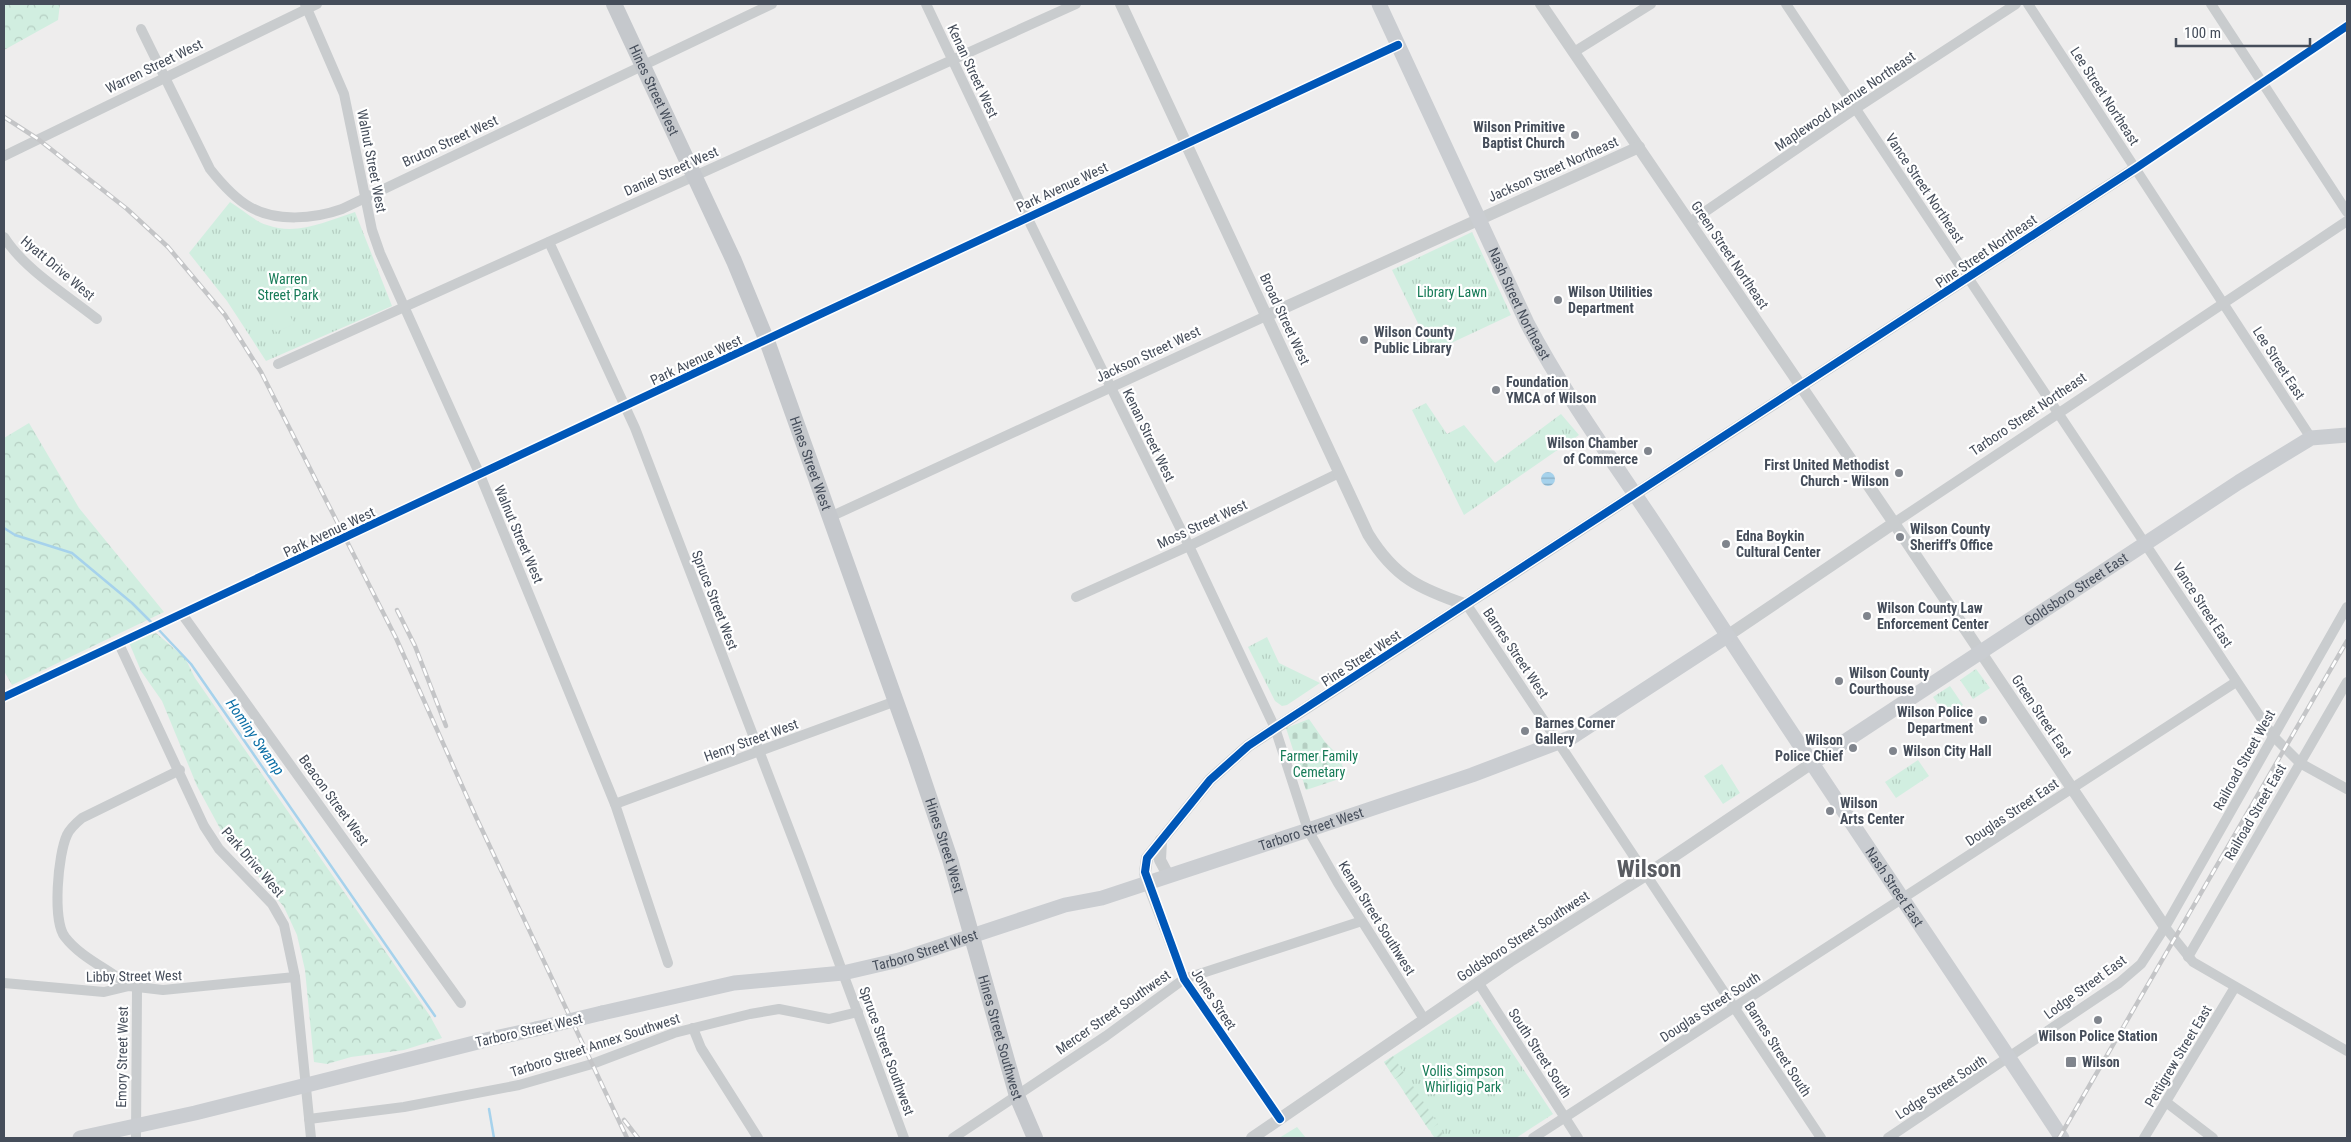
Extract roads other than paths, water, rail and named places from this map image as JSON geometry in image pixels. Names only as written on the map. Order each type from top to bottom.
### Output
[{"type":"main road","name":"Hines Street West","points":[[614,4],[734,261],[767,341],[896,701],[950,859],[972,936]]},
{"type":"main road","name":"Nash Street Northeast","points":[[1379,4],[1527,323],[1550,368],[1636,494],[1728,636]]},
{"type":"main road","name":"Goldsboro Street East","points":[[1812,763],[2146,543],[2311,438],[2347,435]]},
{"type":"main road","name":"Tarboro Street West","points":[[80,1138],[136,1132],[305,1085],[490,1039],[536,1030],[734,983],[843,973],[899,960],[1065,906],[1102,898],[1308,830],[1472,775],[1572,737],[1728,636]]},
{"type":"main road","name":"Nash Street East","points":[[1728,636],[2062,1138]]},
{"type":"main road","name":"Hines Street Southwest","points":[[972,936],[1017,1096],[1035,1138]]},
{"type":"street","name":"Bruton Street West","points":[[141,30],[210,169],[236,197],[250,207],[273,214],[311,217],[342,209],[769,4]]},
{"type":"street","name":"Kenan Street West","points":[[926,4],[1027,217],[1189,546],[1275,728],[1308,830]]},
{"type":"street","name":"Daniel Street West","points":[[278,364],[1076,4]]},
{"type":"street","name":"Broad Street West","points":[[1121,4],[1187,142],[1368,534],[1386,560],[1419,586],[1467,605]]},
{"type":"street","name":"Green Street Northeast","points":[[1542,4],[1894,522]]},
{"type":"street","points":[[1574,52],[1652,4]]},
{"type":"street","name":"Vance Street Northeast","points":[[1786,4],[2059,411]]},
{"type":"street","name":"Maplewood Avenue Northeast","points":[[1690,222],[1855,109],[2016,4]]},
{"type":"street","name":"Lee Street Northeast","points":[[2028,4],[2224,304]]},
{"type":"street","points":[[2211,4],[2347,212]]},
{"type":"street","name":"Warren Street West","points":[[4,156],[310,5]]},
{"type":"street","name":"Walnut Street West","points":[[310,5],[344,94],[372,230],[380,253],[480,475],[615,804],[668,963]]},
{"type":"street","name":"Pine Street Northeast","points":[[1636,494],[2136,168],[2347,26]]},
{"type":"street","name":"Park Avenue West","points":[[4,697],[767,341],[1187,142],[1398,45]]},
{"type":"street","name":"Jackson Street Northeast","points":[[1479,219],[1639,147]]},
{"type":"street","name":"Jackson Street West","points":[[830,516],[1479,219]]},
{"type":"street","name":"Tarboro Street Northeast","points":[[1728,636],[2059,411],[2224,304],[2347,221]]},
{"type":"street","name":"Hyatt Drive West","points":[[4,237],[10,246],[44,278],[97,319]]},
{"type":"street","name":"Spruce Street West","points":[[549,242],[624,408],[635,428],[843,973]]},
{"type":"street","name":"Lee Street East","points":[[2224,304],[2311,438]]},
{"type":"street","name":"Vance Street East","points":[[2059,411],[2273,736],[2300,763],[2347,789]]},
{"type":"street","name":"Moss Street West","points":[[1076,597],[1189,546],[1339,474]]},
{"type":"street","name":"Pine Street West","points":[[1147,883],[1145,872],[1147,858],[1221,769],[1248,746],[1636,494]]},
{"type":"street","name":"Green Street East","points":[[1894,522],[2165,926]]},
{"type":"street","name":"Barnes Street West","points":[[1467,605],[1646,875]]},
{"type":"street","name":"Railroad Street West","points":[[2165,926],[2347,606]]},
{"type":"street","name":"Beacon Street West","points":[[182,614],[461,1003]]},
{"type":"street","name":"Park Drive West","points":[[119,644],[180,770],[204,826],[214,842],[235,867],[272,904],[280,916],[288,936],[295,977],[311,1138]]},
{"type":"street","name":"Douglas Street East","points":[[1903,899],[2236,682]]},
{"type":"street","name":"Railroad Street East","points":[[2188,957],[2347,682]]},
{"type":"street","name":"Henry Street West","points":[[615,804],[896,701]]},
{"type":"street","name":"Goldsboro Street Southwest","points":[[1252,1138],[1478,982],[1646,875],[1812,763]]},
{"type":"street","name":"Emory Street West","points":[[136,1132],[133,987],[80,952],[62,932],[58,899],[64,843],[71,827],[82,818],[180,770]]},
{"type":"street","name":"Kenan Street Southwest","points":[[1308,830],[1362,921],[1424,1019]]},
{"type":"street","points":[[1161,840],[1160,860],[1168,875]]},
{"type":"street","name":"Barnes Street South","points":[[1646,875],[1820,1138]]},
{"type":"street","name":"Jones Street","points":[[1147,883],[1184,979],[1280,1119]]},
{"type":"street","name":"Douglas Street South","points":[[1533,1138],[1734,1006],[1796,970],[1903,899]]},
{"type":"street","name":"Mercer Street Southwest","points":[[953,1138],[1017,1096],[1184,979],[1362,921]]},
{"type":"street","points":[[2165,926],[2188,957],[2235,987],[2347,1051]]},
{"type":"street","name":"Lodge Street East","points":[[2009,1058],[2119,983],[2141,964],[2165,926]]},
{"type":"street","name":"Spruce Street Southwest","points":[[843,973],[904,1138]]},
{"type":"street","name":"Libby Street West","points":[[4,983],[104,992],[133,987],[163,990],[208,987],[295,977]]},
{"type":"street","name":"South Street South","points":[[1478,982],[1578,1138]]},
{"type":"street","name":"Pettigrew Street East","points":[[2144,1138],[2235,987]]},
{"type":"street","name":"Tarboro Street Annex Southwest","points":[[309,1119],[404,1107],[519,1086],[592,1064],[693,1028],[779,1010],[829,1019],[858,1012]]},
{"type":"street","points":[[693,1028],[701,1048],[758,1138]]},
{"type":"street","name":"Lodge Street South","points":[[1888,1138],[2009,1058]]},
{"type":"street","points":[[2166,1102],[2213,1138]]},
{"type":"water","points":[[1548,472],[1553,474],[1555,479],[1553,484],[1548,486],[1543,484],[1541,479],[1543,474]]},
{"type":"waterway","name":"Hominy Swamp","points":[[4,528],[15,535],[72,553],[132,603],[153,624]]},
{"type":"waterway","name":"Hominy Swamp","points":[[157,628],[191,664],[435,1016]]},
{"type":"waterway","name":"Hominy Swamp","points":[[489,1109],[494,1138]]},
{"type":"railway","points":[[4,117],[38,139],[127,209],[168,247],[225,315],[261,372],[396,638],[476,817],[627,1138]]},
{"type":"railway","points":[[397,610],[415,646],[446,726]]},
{"type":"railway","points":[[2059,1138],[2347,641]]},
{"type":"railway","points":[[624,1120],[638,1138]]},
{"type":"place","name":"Wilson Primitive Baptist Church","points":[[1575,135]]},
{"type":"place","name":"Wilson Utilities Department","points":[[1558,300]]},
{"type":"place","name":"Wilson County Public Library","points":[[1364,340]]},
{"type":"place","name":"Foundation YMCA of Wilson","points":[[1496,390]]},
{"type":"place","name":"Wilson Chamber of Commerce","points":[[1648,451]]},
{"type":"place","name":"First United Methodist Church - Wilson","points":[[1899,473]]},
{"type":"place","name":"Wilson County Sheriff's Office","points":[[1900,537]]},
{"type":"place","name":"Edna Boykin Cultural Center","points":[[1726,544]]},
{"type":"place","name":"Wilson County Law Enforcement Center","points":[[1867,616]]},
{"type":"place","name":"Wilson County Courthouse","points":[[1839,681]]},
{"type":"place","name":"Wilson Police Department","points":[[1983,720]]},
{"type":"place","name":"Barnes Corner Gallery","points":[[1525,731]]},
{"type":"place","name":"Wilson Police Chief","points":[[1853,748]]},
{"type":"place","name":"Wilson City Hall","points":[[1893,751]]},
{"type":"place","name":"Wilson Arts Center","points":[[1830,811]]},
{"type":"place","name":"Wilson Police Station","points":[[2098,1020]]},
{"type":"place","name":"Wilson","points":[[2071,1062]]},
{"type":"district","name":"Wilson","points":[[1649,869]]},
{"type":"park label","name":"Warren Street Park","points":[[288,288]]},
{"type":"park label","name":"Library Lawn","points":[[1452,292]]},
{"type":"park label","name":"Farmer Family Cemetary","points":[[1319,764]]},
{"type":"park label","name":"Vollis Simpson Whirligig Park","points":[[1463,1080]]}]
